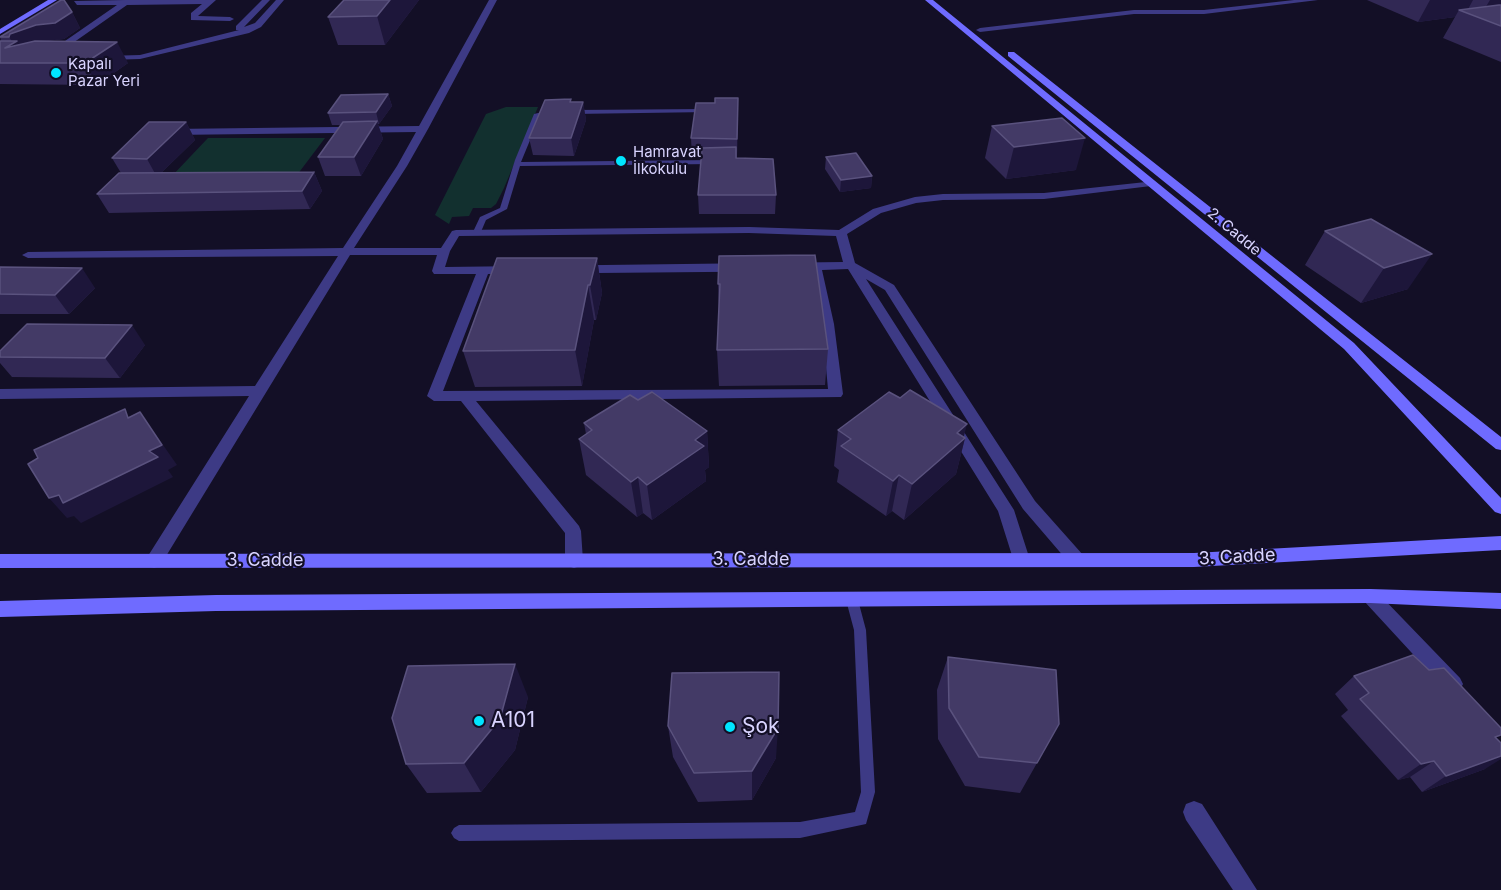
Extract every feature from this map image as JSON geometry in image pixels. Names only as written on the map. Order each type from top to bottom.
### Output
[{"type":"main road","points":[[0,32],[53,0]]},
{"type":"main road","name":"2. Cadde","points":[[929,0],[1349,346],[1501,508]]},
{"type":"main road","name":"2. Cadde","points":[[943,0],[1501,445]]},
{"type":"main road","name":"3. Cadde","points":[[0,561],[1194,560],[1501,543]]},
{"type":"main road","points":[[0,609],[228,603],[1371,596],[1501,601]]},
{"type":"street","points":[[246,30],[239,28],[266,0]]},
{"type":"street","points":[[96,58],[140,57],[246,30],[258,25],[280,0]]},
{"type":"street","points":[[154,561],[402,166],[493,0]]},
{"type":"street","points":[[981,30],[1134,12],[1204,12],[1314,0]]},
{"type":"street","points":[[77,3],[211,1]]},
{"type":"street","points":[[211,1],[195,13],[194,18],[230,19]]},
{"type":"street","points":[[40,49],[67,43],[127,2]]},
{"type":"street","points":[[158,132],[423,129]]},
{"type":"street","points":[[1077,560],[1029,505],[890,288],[850,265],[438,271],[444,251],[456,233],[748,230],[841,233],[877,211],[915,200],[943,197],[1044,196],[1151,183]]},
{"type":"street","points":[[841,233],[850,265],[1006,510],[1022,560]]},
{"type":"street","points":[[28,255],[444,251]]},
{"type":"street","points":[[484,270],[434,396],[836,394],[828,324],[818,273]]},
{"type":"street","points":[[0,394],[260,391]]},
{"type":"street","points":[[465,396],[573,531],[573,561]]},
{"type":"street","points":[[1371,596],[1468,701]]},
{"type":"street","points":[[1194,812],[1246,890]]},
{"type":"lane","points":[[566,112],[720,111]]},
{"type":"lane","points":[[477,232],[483,219],[503,209],[517,164],[537,114],[555,112]]},
{"type":"lane","points":[[517,164],[719,162]]},
{"type":"lane","points":[[459,833],[800,830],[861,819],[868,792],[860,630],[852,600]]},
{"type":"green space","points":[[506,107],[538,107],[504,188],[496,204],[491,208],[473,208],[469,216],[452,217],[449,224],[435,215],[486,114]]},
{"type":"green space","points":[[208,138],[325,138],[297,175],[171,177]]},
{"type":"building","points":[[64,0],[72,12],[55,23],[36,25],[10,34],[9,37],[0,37]]},
{"type":"building","points":[[344,0],[390,0],[377,16],[328,17]]},
{"type":"building","points":[[1501,5],[1501,26],[1459,10]]},
{"type":"building","points":[[0,41],[17,41],[5,48],[35,41],[117,42],[85,63],[0,63]]},
{"type":"building","points":[[388,94],[376,112],[328,113],[341,95]]},
{"type":"building","points":[[715,98],[738,98],[737,139],[691,138],[696,103],[715,103]]},
{"type":"building","points":[[571,99],[570,102],[583,102],[571,138],[529,138],[545,100]]},
{"type":"building","points":[[1062,118],[1085,138],[1014,147],[992,126]]},
{"type":"building","points":[[377,121],[354,157],[318,157],[343,122]]},
{"type":"building","points":[[149,122],[186,122],[147,159],[112,158]]},
{"type":"building","points":[[736,147],[736,158],[773,159],[776,195],[698,195],[702,148]]},
{"type":"building","points":[[856,153],[872,176],[841,180],[826,157]]},
{"type":"building","points":[[314,172],[302,191],[97,194],[119,173]]},
{"type":"building","points":[[1371,219],[1432,254],[1384,268],[1325,231]]},
{"type":"building","points":[[815,255],[828,349],[717,350],[719,256]]},
{"type":"building","points":[[497,258],[597,258],[590,285],[588,285],[575,350],[463,351]]},
{"type":"building","points":[[0,267],[82,268],[55,295],[0,294]]},
{"type":"building","points":[[27,324],[132,325],[105,358],[0,357],[0,351]]},
{"type":"building","points":[[910,390],[967,424],[957,433],[965,438],[912,484],[899,475],[893,481],[841,446],[851,439],[838,430],[889,392],[900,398]]},
{"type":"building","points":[[652,392],[707,431],[695,440],[704,446],[647,485],[638,477],[631,482],[579,439],[592,430],[584,423],[630,395],[638,400]]},
{"type":"building","points":[[125,409],[128,418],[140,412],[162,445],[149,451],[158,457],[63,503],[59,495],[49,498],[28,464],[38,458],[34,450]]},
{"type":"building","points":[[1413,655],[1429,670],[1444,668],[1501,728],[1501,735],[1495,737],[1501,743],[1501,756],[1446,776],[1434,761],[1421,764],[1360,699],[1369,693],[1354,676]]},
{"type":"building","points":[[948,657],[1056,670],[1059,724],[1037,763],[979,757],[949,708]]},
{"type":"building","points":[[515,664],[500,719],[464,763],[406,764],[392,718],[408,666]]},
{"type":"building","points":[[779,672],[778,728],[752,771],[694,773],[668,726],[672,673]]},
{"type":"place","name":"Kapalı Pazar Yeri","points":[[56,73]]},
{"type":"place","name":"Hamravat İlkokulu","points":[[621,161]]},
{"type":"place","name":"A101","points":[[479,721]]},
{"type":"place","name":"Şok","points":[[730,727]]}]
